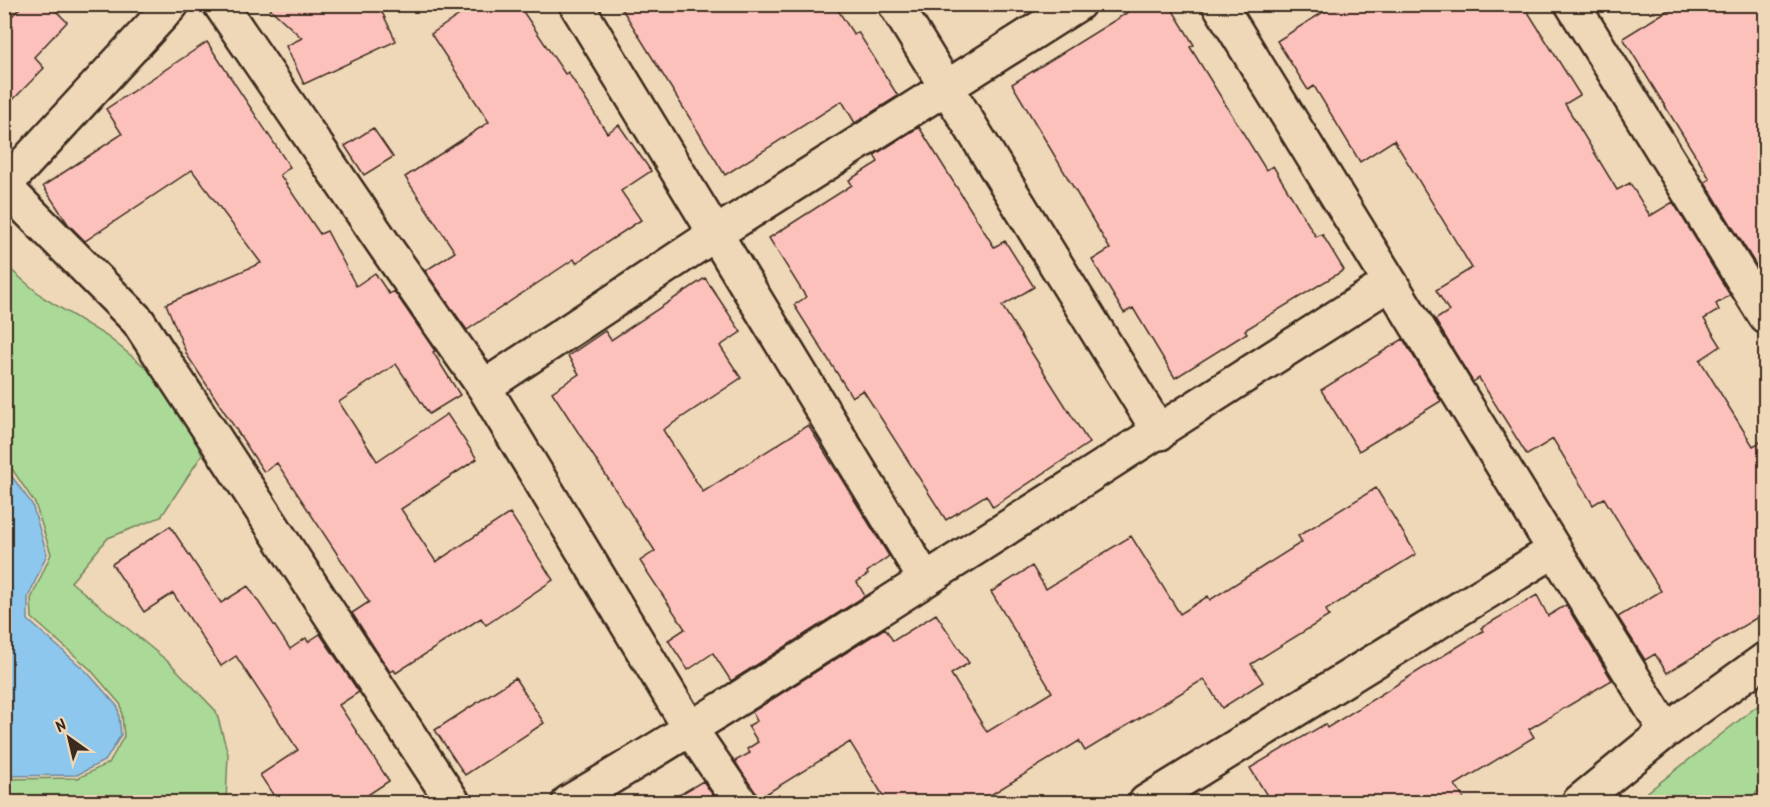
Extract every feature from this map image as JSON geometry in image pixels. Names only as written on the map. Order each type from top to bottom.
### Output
[{"type":"street","points":[[172,4],[4,186],[138,321],[453,802]]},
{"type":"street","points":[[220,4],[484,387],[691,730],[740,802]]},
{"type":"street","points":[[576,4],[925,579]]},
{"type":"street","points":[[895,4],[1160,433]]},
{"type":"street","points":[[484,387],[715,234],[1078,4]]},
{"type":"street","points":[[1218,4],[1666,730]]},
{"type":"street","points":[[1572,4],[1766,317]]},
{"type":"street","points":[[569,802],[691,730],[925,579],[1160,433],[1390,283]]},
{"type":"street","points":[[1146,802],[1555,550]]},
{"type":"street","points":[[1579,802],[1666,730],[1766,659]]},
{"type":"green space","points":[[4,264],[44,298],[108,337],[175,391],[202,455],[161,517],[108,538],[71,582],[171,664],[216,711],[228,754],[226,802],[5,802],[5,779],[78,778],[109,763],[124,736],[121,705],[90,669],[32,618],[31,599],[51,554],[35,503],[10,466],[5,463]]},
{"type":"green space","points":[[1765,700],[1765,786],[1744,802],[1635,802]]},
{"type":"water","points":[[5,467],[32,504],[47,554],[28,598],[28,620],[87,672],[118,707],[121,735],[106,760],[77,775],[5,776]]},
{"type":"building","points":[[24,4],[49,4],[67,22],[34,57],[44,68],[4,109],[4,24]]},
{"type":"building","points":[[265,4],[378,4],[396,41],[304,84],[286,46],[302,38]]},
{"type":"building","points":[[476,4],[518,4],[565,74],[568,72],[607,133],[619,125],[651,171],[621,191],[641,220],[576,263],[574,259],[467,330],[425,271],[455,252],[405,177],[489,122],[431,34]]},
{"type":"building","points":[[619,4],[834,4],[854,35],[858,32],[898,96],[855,123],[842,101],[725,175]]},
{"type":"building","points":[[1141,4],[1169,4],[1194,45],[1190,47],[1266,170],[1273,166],[1316,237],[1322,234],[1344,270],[1245,330],[1247,333],[1175,378],[1133,308],[1124,313],[1092,260],[1110,249],[1012,84]]},
{"type":"building","points":[[1336,4],[1523,4],[1580,95],[1565,104],[1617,190],[1630,183],[1650,216],[1673,202],[1730,295],[1716,304],[1719,310],[1704,319],[1721,346],[1700,360],[1753,446],[1766,439],[1766,612],[1667,673],[1655,654],[1645,660],[1618,617],[1661,591],[1604,498],[1593,505],[1553,439],[1527,455],[1479,378],[1473,382],[1435,320],[1449,311],[1436,290],[1472,268],[1394,140],[1360,162],[1314,86],[1308,90],[1277,41]]},
{"type":"building","points":[[1678,4],[1766,4],[1766,273],[1762,275],[1705,182],[1710,179],[1623,38]]},
{"type":"building","points":[[207,42],[290,167],[280,175],[320,234],[327,231],[356,286],[375,273],[389,294],[394,291],[435,351],[433,352],[460,395],[429,414],[396,364],[339,402],[377,461],[447,414],[477,459],[401,509],[436,562],[510,513],[553,580],[486,625],[481,618],[396,673],[394,670],[390,672],[352,613],[369,602],[277,463],[264,472],[187,355],[166,304],[261,263],[192,170],[85,241],[68,224],[43,186],[122,134],[106,109]]},
{"type":"building","points":[[919,127],[994,247],[1005,241],[1034,287],[1002,306],[1089,443],[993,507],[986,495],[946,520],[863,390],[852,397],[794,305],[806,297],[769,238],[852,185],[849,180],[878,162],[874,155]]},
{"type":"building","points":[[373,128],[393,157],[364,175],[345,146]]},
{"type":"building","points":[[705,278],[741,332],[720,346],[741,378],[663,430],[703,492],[808,425],[889,556],[857,582],[865,596],[731,681],[713,653],[688,670],[668,640],[685,629],[640,561],[655,551],[552,392],[579,374],[568,356],[605,331],[611,340]]},
{"type":"building","points":[[1403,339],[1441,401],[1359,451],[1321,390]]},
{"type":"building","points":[[1376,488],[1416,554],[1326,610],[1329,616],[1251,664],[1263,682],[1222,708],[1204,679],[1085,751],[1079,741],[979,802],[887,802],[850,742],[758,799],[735,761],[750,753],[747,749],[758,742],[748,726],[757,721],[752,712],[885,628],[893,641],[936,614],[969,663],[951,674],[987,732],[1052,692],[991,592],[1032,566],[1046,589],[1131,536],[1180,614],[1208,596],[1210,600],[1302,542],[1298,536]]},
{"type":"building","points":[[170,526],[221,603],[248,586],[290,649],[306,638],[308,642],[320,634],[359,692],[339,705],[389,781],[357,802],[278,802],[260,775],[298,750],[236,656],[221,666],[173,593],[144,612],[112,564]]},
{"type":"building","points":[[1537,595],[1548,616],[1566,605],[1612,680],[1529,729],[1534,737],[1455,785],[1466,802],[1271,802],[1250,768],[1325,724],[1327,728],[1483,631],[1481,628]]},
{"type":"building","points":[[515,678],[544,723],[465,775],[435,730]]},
{"type":"building","points":[[703,781],[718,802],[667,802]]}]
